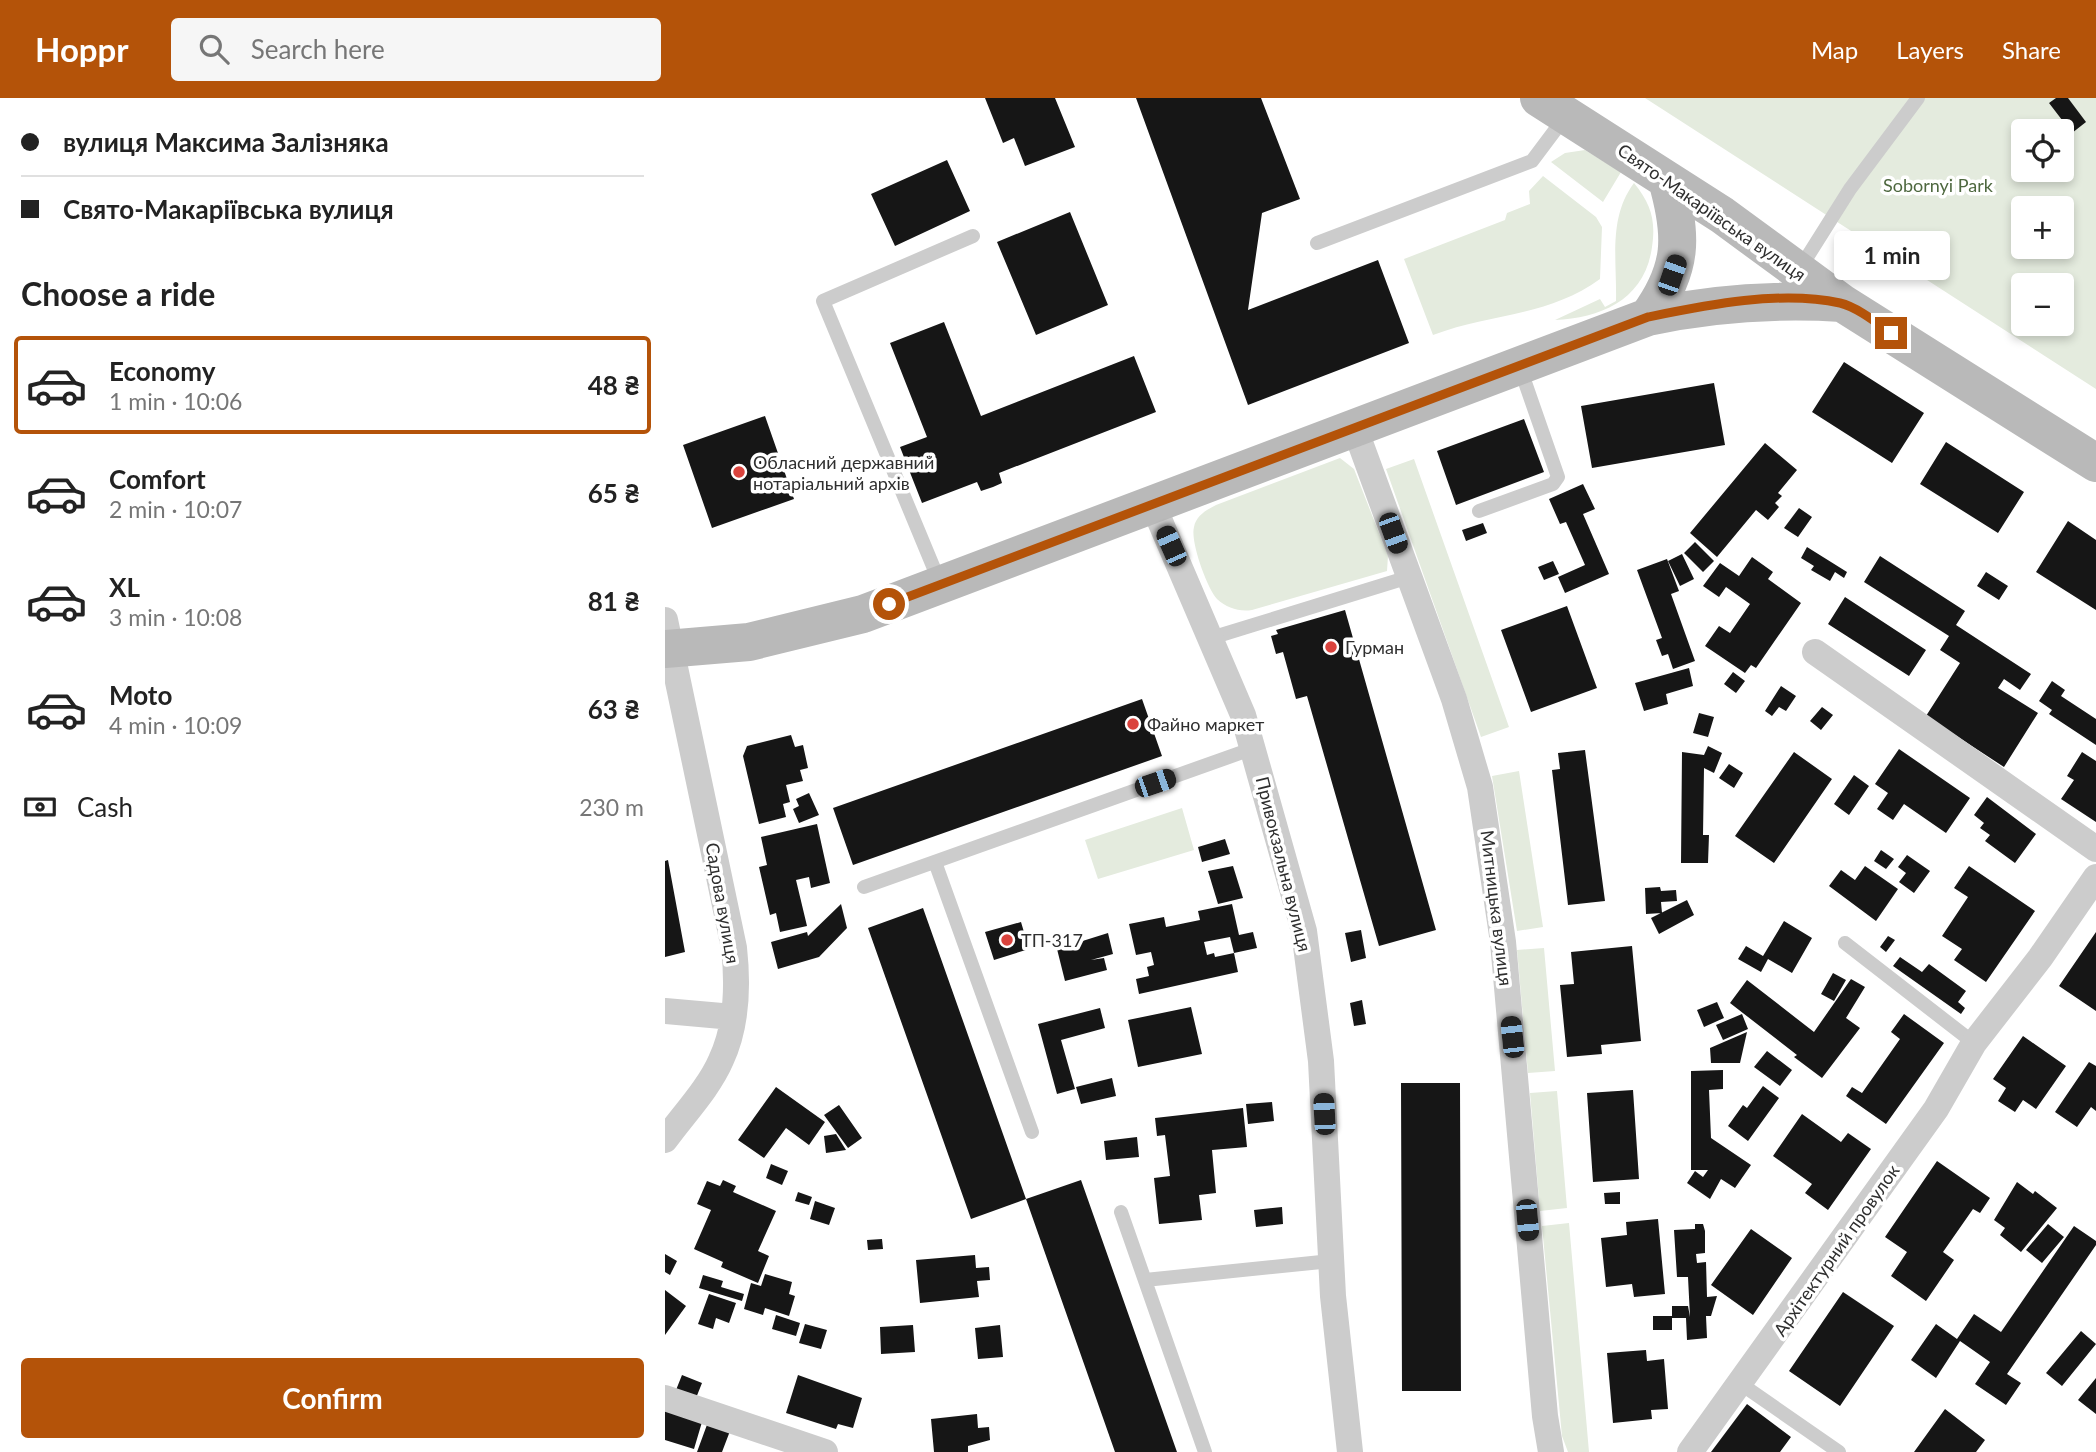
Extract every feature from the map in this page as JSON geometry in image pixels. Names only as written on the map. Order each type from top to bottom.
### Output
[{"type":"main road","name":"Свято-Макаріївська вулиця","points":[[1554,106],[1667,180],[1842,303],[2096,463]]},
{"type":"main road","points":[[1648,317],[1666,292],[1678,259],[1678,219],[1667,180]]},
{"type":"main road","points":[[668,640],[750,642],[863,614],[1648,317],[1702,306],[1752,300],[1842,303]]},
{"type":"street","name":"Митницька вулиця","points":[[1354,426],[1468,740],[1480,788],[1494,866],[1545,1416],[1551,1452]]},
{"type":"street","name":"Привокзальна вулиця","points":[[1153,505],[1211,638],[1254,748],[1298,907],[1311,974],[1321,1061],[1336,1343],[1350,1452]]},
{"type":"street","name":"Садова вулиця","points":[[665,1140],[721,1063],[733,1017],[734,948],[668,640]]},
{"type":"street","points":[[1815,652],[2096,849]]},
{"type":"street","name":"Архітектурний провулок","points":[[1690,1452],[1936,1109],[1974,1043],[2040,958],[2096,877]]},
{"type":"street","points":[[665,1011],[733,1017]]},
{"type":"street","points":[[665,1398],[825,1452]]},
{"type":"lane","points":[[1799,271],[1850,189],[1917,98]]},
{"type":"lane","points":[[1317,243],[1532,161],[1554,106]]},
{"type":"lane","points":[[941,584],[823,301],[973,236]]},
{"type":"lane","points":[[1479,511],[1553,484],[1558,477],[1518,364]]},
{"type":"lane","points":[[1211,638],[1409,577]]},
{"type":"lane","points":[[864,887],[1254,748]]},
{"type":"lane","points":[[935,862],[1031,1132]]},
{"type":"lane","points":[[1845,943],[1974,1043]]},
{"type":"lane","points":[[1121,1212],[1205,1452]]},
{"type":"lane","points":[[1145,1280],[1331,1261]]},
{"type":"lane","points":[[1741,1384],[1839,1452]]},
{"type":"green space","name":"Sobornyi Park","points":[[1645,98],[2096,98],[2096,389],[2014,336],[2074,336],[2074,273],[2011,273],[2011,334]]},
{"type":"green space","points":[[1585,150],[1621,172],[1603,202],[1551,162],[1565,153]]},
{"type":"green space","points":[[1543,176],[1596,217],[1602,227],[1600,279],[1560,301],[1433,335],[1404,259],[1505,220],[1507,213],[1530,204],[1529,191]]},
{"type":"green space","points":[[1634,183],[1645,198],[1653,220],[1652,247],[1641,280],[1619,302],[1605,310],[1555,320],[1600,299],[1605,307],[1616,301],[1617,225],[1620,210]]},
{"type":"green space","points":[[1340,458],[1354,469],[1388,556],[1387,571],[1252,610],[1233,609],[1217,599],[1204,575],[1197,553],[1193,534],[1199,517],[1216,505]]},
{"type":"green space","points":[[1414,459],[1509,727],[1481,737],[1386,469]]},
{"type":"green space","points":[[1519,771],[1543,927],[1517,931],[1492,776]]},
{"type":"green space","points":[[1182,808],[1194,850],[1098,879],[1085,840]]},
{"type":"green space","points":[[1544,948],[1555,1071],[1528,1073],[1517,950]]},
{"type":"green space","points":[[1557,1091],[1567,1208],[1540,1211],[1530,1093]]},
{"type":"green space","points":[[1569,1223],[1589,1452],[1568,1452],[1562,1436],[1542,1226]]},
{"type":"building","points":[[985,98],[1055,98],[1075,147],[1025,166],[1014,138],[1003,143]]},
{"type":"building","points":[[1136,98],[1261,98],[1300,199],[1262,213],[1248,310],[1378,260],[1409,343],[1248,405]]},
{"type":"building","points":[[2056,98],[2068,98],[2086,122],[2074,131],[2074,119],[2061,119],[2049,103]]},
{"type":"building","points":[[947,160],[970,211],[895,246],[871,194]]},
{"type":"building","points":[[1070,212],[1108,305],[1036,335],[997,242]]},
{"type":"building","points":[[944,322],[981,416],[1134,356],[1156,412],[999,473],[1002,483],[993,487],[981,491],[977,482],[922,503],[900,447],[927,437],[890,343]]},
{"type":"building","points":[[1844,362],[1924,413],[1892,463],[1812,412]]},
{"type":"building","points":[[1714,383],[1725,445],[1592,468],[1581,406]]},
{"type":"building","name":"Обласний державний нотаріальний архів","points":[[765,416],[794,499],[712,528],[683,445]]},
{"type":"building","points":[[1524,419],[1544,472],[1456,505],[1437,451]]},
{"type":"building","points":[[1946,442],[2024,492],[1998,533],[1920,484]]},
{"type":"building","points":[[1765,443],[1797,470],[1778,493],[1782,496],[1775,503],[1779,507],[1768,520],[1756,510],[1717,557],[1690,533]]},
{"type":"building","points":[[1583,484],[1595,509],[1583,514],[1609,574],[1565,593],[1558,577],[1585,565],[1566,522],[1560,524],[1549,499]]},
{"type":"building","points":[[1799,508],[1812,517],[1798,537],[1784,528]]},
{"type":"building","points":[[2068,521],[2096,540],[2096,610],[2036,572]]},
{"type":"building","points":[[1483,523],[1487,533],[1466,541],[1462,530]]},
{"type":"building","points":[[1695,542],[1714,561],[1703,572],[1684,553]]},
{"type":"building","points":[[1807,547],[1847,572],[1844,578],[1835,572],[1830,581],[1811,570],[1814,566],[1801,558]]},
{"type":"building","points":[[1682,554],[1694,579],[1680,586],[1668,561]]},
{"type":"building","points":[[1880,556],[1965,611],[1956,625],[2031,674],[2020,690],[2004,679],[1998,688],[2038,713],[2004,767],[1926,716],[1960,663],[1940,650],[1949,636],[1864,582]]},
{"type":"building","points":[[1752,557],[1773,572],[1768,579],[1801,603],[1756,668],[1751,665],[1745,673],[1705,646],[1719,626],[1730,633],[1750,604],[1726,587],[1719,597],[1703,586],[1720,563],[1739,576]]},
{"type":"building","points":[[1667,559],[1679,591],[1671,594],[1695,661],[1673,669],[1668,654],[1662,656],[1656,640],[1662,638],[1637,570]]},
{"type":"building","points":[[1553,561],[1559,574],[1544,580],[1538,567]]},
{"type":"building","points":[[1986,572],[2008,586],[1999,600],[1977,586]]},
{"type":"building","points":[[1845,597],[1926,650],[1909,676],[1828,624]]},
{"type":"building","points":[[1567,606],[1597,688],[1531,712],[1501,630]]},
{"type":"building","points":[[1345,610],[1436,930],[1379,946],[1307,696],[1296,699],[1283,652],[1276,654],[1271,636],[1278,634],[1276,630]]},
{"type":"building","points":[[1689,668],[1693,686],[1666,694],[1668,704],[1644,711],[1635,683]]},
{"type":"building","points":[[1733,672],[1745,681],[1736,693],[1724,684]]},
{"type":"building","points":[[2052,681],[2065,690],[2061,696],[2096,719],[2096,745],[2049,714],[2052,710],[2039,701]]},
{"type":"building","points":[[1781,686],[1796,696],[1786,711],[1779,707],[1772,716],[1765,711]]},
{"type":"building","points":[[1142,699],[1162,756],[853,865],[833,808]]},
{"type":"building","points":[[1822,707],[1833,715],[1821,730],[1810,721]]},
{"type":"building","points":[[1699,713],[1714,717],[1708,737],[1693,733]]},
{"type":"building","points":[[791,735],[795,747],[803,745],[808,768],[800,770],[803,781],[786,785],[790,802],[783,804],[786,817],[759,824],[743,756],[747,746]]},
{"type":"building","points":[[1708,746],[1722,753],[1714,773],[1704,768],[1703,835],[1709,835],[1708,863],[1681,863],[1682,752],[1704,755]]},
{"type":"building","points":[[1899,749],[1970,798],[1946,833],[1904,804],[1893,820],[1877,809],[1888,793],[1875,784]]},
{"type":"building","points":[[1585,750],[1605,901],[1568,905],[1552,770],[1560,769],[1558,753]]},
{"type":"building","points":[[1794,752],[1832,779],[1774,863],[1735,836]]},
{"type":"building","points":[[2082,752],[2096,761],[2096,822],[2061,799],[2074,780],[2067,776]]},
{"type":"building","points":[[1729,764],[1743,773],[1734,788],[1719,778]]},
{"type":"building","points":[[1854,775],[1869,786],[1849,815],[1834,804]]},
{"type":"building","points":[[809,793],[819,815],[799,823],[793,809],[799,806],[796,799]]},
{"type":"building","points":[[1987,797],[2036,834],[2015,863],[1985,841],[1990,835],[1980,828],[1984,823],[1974,815]]},
{"type":"building","points":[[817,824],[830,883],[811,888],[809,877],[796,880],[807,926],[780,932],[776,913],[770,915],[759,867],[767,865],[761,837]]},
{"type":"building","points":[[1225,839],[1230,854],[1202,862],[1198,847]]},
{"type":"building","points":[[1881,850],[1894,859],[1886,869],[1874,861]]},
{"type":"building","points":[[1907,855],[1930,871],[1914,893],[1899,882],[1906,873],[1898,867]]},
{"type":"building","points":[[668,860],[685,952],[665,957],[665,861]]},
{"type":"building","points":[[1233,866],[1243,898],[1218,904],[1208,871]]},
{"type":"building","points":[[1865,866],[1898,889],[1876,921],[1829,886],[1841,870],[1855,880]]},
{"type":"building","points":[[1969,866],[2035,911],[1986,982],[1954,960],[1962,949],[1942,936],[1968,897],[1954,888]]},
{"type":"building","points":[[1660,887],[1661,891],[1676,890],[1677,901],[1661,902],[1662,913],[1646,914],[1645,888]]},
{"type":"building","points":[[1687,900],[1694,915],[1659,934],[1651,918]]},
{"type":"building","points":[[841,904],[847,928],[819,957],[778,969],[771,942],[807,932],[808,936]]},
{"type":"building","points":[[1232,904],[1239,935],[1253,932],[1257,948],[1234,953],[1238,972],[1139,994],[1136,979],[1149,976],[1147,967],[1154,965],[1151,952],[1136,955],[1129,924],[1164,917],[1166,927],[1200,920],[1198,911]],"holes":[[[1230,937],[1234,953],[1215,957],[1214,953],[1207,955],[1204,942]]]},
{"type":"building","points":[[923,908],[1026,1199],[971,1219],[868,928]]},
{"type":"building","points":[[1784,921],[1812,938],[1792,973],[1768,959],[1761,972],[1738,959],[1746,946],[1763,956]]},
{"type":"building","name":"ТП-317","points":[[1021,922],[1029,949],[994,960],[985,932]]},
{"type":"building","points":[[1361,930],[1366,958],[1351,962],[1345,933]]},
{"type":"building","points":[[2096,932],[2096,1011],[2059,986]]},
{"type":"building","points":[[1108,933],[1113,954],[1091,960],[1104,958],[1107,970],[1065,981],[1057,949]]},
{"type":"building","points":[[1888,936],[1895,940],[1886,952],[1880,947]]},
{"type":"building","points":[[1632,946],[1641,1041],[1601,1045],[1602,1054],[1567,1057],[1560,985],[1574,984],[1571,952]]},
{"type":"building","points":[[1900,957],[1922,972],[1929,964],[1966,991],[1958,1002],[1965,1008],[1961,1014],[1893,966]]},
{"type":"building","points":[[1833,973],[1846,980],[1834,1001],[1821,994]]},
{"type":"building","points":[[1851,979],[1865,987],[1846,1018],[1860,1028],[1822,1078],[1730,1003],[1747,980],[1814,1032]]},
{"type":"building","points":[[1362,1000],[1366,1024],[1354,1026],[1350,1003]]},
{"type":"building","points":[[1717,1002],[1724,1018],[1704,1027],[1697,1010]]},
{"type":"building","points":[[1191,1007],[1202,1054],[1138,1067],[1128,1020]]},
{"type":"building","points":[[1100,1008],[1105,1028],[1061,1040],[1075,1089],[1057,1094],[1038,1024]]},
{"type":"building","points":[[1742,1014],[1748,1029],[1723,1040],[1716,1025]]},
{"type":"building","points":[[1904,1014],[1944,1043],[1886,1124],[1846,1096],[1852,1087],[1862,1093],[1900,1039],[1891,1032]]},
{"type":"building","points":[[1747,1032],[1740,1063],[1711,1063],[1710,1048]]},
{"type":"building","points":[[2023,1036],[2066,1066],[2036,1109],[2023,1100],[2015,1112],[1998,1101],[2006,1088],[1993,1079]]},
{"type":"building","points":[[1767,1051],[1792,1070],[1780,1086],[1754,1067]]},
{"type":"building","points":[[2089,1062],[2096,1066],[2096,1111],[2091,1107],[2077,1127],[2055,1112]]},
{"type":"building","points":[[1723,1070],[1723,1089],[1709,1090],[1711,1138],[1751,1165],[1735,1188],[1721,1179],[1710,1199],[1687,1183],[1695,1171],[1703,1177],[1708,1170],[1691,1170],[1691,1071]]},
{"type":"building","points":[[1112,1078],[1116,1096],[1081,1104],[1076,1087]]},
{"type":"building","points":[[1401,1083],[1460,1083],[1461,1391],[1402,1391]]},
{"type":"building","points":[[1763,1086],[1779,1098],[1748,1141],[1728,1126],[1743,1105],[1747,1108]]},
{"type":"building","points":[[776,1087],[825,1122],[809,1145],[786,1128],[764,1158],[738,1140]]},
{"type":"building","points":[[1633,1090],[1639,1179],[1593,1182],[1587,1093]]},
{"type":"building","points":[[1272,1102],[1274,1121],[1248,1124],[1246,1104]]},
{"type":"building","points":[[839,1105],[862,1138],[848,1148],[824,1115]]},
{"type":"building","points":[[1243,1108],[1247,1147],[1212,1150],[1216,1193],[1199,1195],[1202,1220],[1159,1224],[1154,1178],[1170,1176],[1165,1135],[1157,1136],[1155,1118]]},
{"type":"building","points":[[1802,1114],[1841,1142],[1848,1133],[1871,1149],[1828,1210],[1805,1193],[1812,1184],[1773,1156]]},
{"type":"building","points":[[836,1134],[846,1150],[826,1153],[824,1136]]},
{"type":"building","points":[[1137,1137],[1139,1157],[1106,1160],[1104,1141]]},
{"type":"building","points":[[1937,1161],[1990,1198],[1980,1213],[1973,1209],[1943,1252],[1954,1260],[1926,1301],[1891,1276],[1907,1252],[1885,1237]]},
{"type":"building","points":[[771,1164],[788,1171],[782,1185],[766,1178]]},
{"type":"building","points":[[723,1180],[736,1186],[733,1192],[776,1211],[758,1251],[769,1256],[758,1283],[721,1267],[723,1262],[694,1249],[711,1210],[697,1204],[707,1181],[720,1186]]},
{"type":"building","points":[[1081,1180],[1177,1452],[1115,1452],[1026,1199]]},
{"type":"building","points":[[2017,1182],[2033,1194],[2035,1191],[2057,1208],[2021,1252],[2000,1235],[2005,1228],[1994,1220]]},
{"type":"building","points":[[798,1192],[812,1197],[809,1205],[795,1201]]},
{"type":"building","points":[[1620,1192],[1620,1204],[1605,1204],[1604,1193]]},
{"type":"building","points":[[815,1201],[835,1208],[829,1225],[810,1219]]},
{"type":"building","points":[[1282,1207],[1283,1224],[1256,1227],[1254,1210]]},
{"type":"building","points":[[1658,1219],[1665,1294],[1634,1297],[1632,1284],[1606,1287],[1601,1238],[1627,1235],[1626,1222]]},
{"type":"building","points":[[1695,1224],[1703,1224],[1705,1231],[1705,1253],[1696,1254],[1697,1263],[1706,1262],[1707,1297],[1717,1296],[1711,1316],[1706,1316],[1707,1338],[1687,1340],[1686,1318],[1672,1318],[1672,1330],[1653,1330],[1653,1316],[1672,1316],[1672,1306],[1688,1306],[1690,1317],[1688,1277],[1677,1277],[1674,1230],[1695,1229]]},
{"type":"building","points":[[2048,1224],[2064,1237],[2042,1263],[2026,1250]]},
{"type":"building","points":[[2074,1226],[2096,1241],[2096,1245],[2007,1374],[2021,1383],[2006,1405],[1975,1384],[1990,1362],[1960,1341],[1936,1378],[1911,1360],[1936,1324],[1957,1339],[1974,1314],[2001,1332]]},
{"type":"building","points":[[1751,1229],[1792,1258],[1753,1315],[1711,1285]]},
{"type":"building","points":[[882,1239],[883,1249],[868,1250],[867,1240]]},
{"type":"building","points":[[665,1254],[677,1261],[670,1275],[665,1272]]},
{"type":"building","points":[[975,1255],[976,1268],[989,1267],[990,1280],[977,1281],[979,1297],[920,1303],[916,1260]]},
{"type":"building","points":[[765,1274],[792,1282],[789,1294],[795,1296],[789,1316],[765,1308],[763,1315],[744,1309],[751,1283],[761,1286]]},
{"type":"building","points":[[703,1275],[723,1281],[721,1287],[744,1294],[742,1301],[699,1288]]},
{"type":"building","points":[[665,1290],[686,1306],[665,1335]]},
{"type":"building","points":[[1843,1292],[1894,1326],[1840,1406],[1789,1371]]},
{"type":"building","points":[[709,1294],[736,1303],[729,1323],[716,1318],[713,1329],[698,1324]]},
{"type":"building","points":[[776,1315],[800,1323],[796,1336],[772,1329]]},
{"type":"building","points":[[805,1324],[827,1330],[821,1349],[799,1343]]},
{"type":"building","points":[[913,1325],[915,1352],[881,1354],[880,1327]]},
{"type":"building","points":[[1000,1325],[1003,1357],[978,1359],[975,1328]]},
{"type":"building","points":[[2081,1331],[2096,1344],[2062,1386],[2046,1373]]},
{"type":"building","points":[[1646,1350],[1647,1361],[1664,1359],[1668,1409],[1651,1410],[1652,1419],[1613,1423],[1607,1353]]},
{"type":"building","points":[[682,1375],[702,1383],[696,1398],[676,1390]]},
{"type":"building","points":[[798,1375],[862,1398],[853,1428],[838,1424],[836,1429],[786,1413]]},
{"type":"building","points":[[2096,1378],[2096,1414],[2078,1400]]},
{"type":"building","points":[[1747,1404],[1791,1437],[1780,1452],[1711,1452]]},
{"type":"building","points":[[1945,1409],[1985,1440],[1976,1452],[1914,1452]]},
{"type":"building","points":[[665,1411],[702,1422],[694,1449],[665,1440]]},
{"type":"building","points":[[977,1414],[978,1428],[989,1427],[990,1440],[968,1446],[968,1452],[934,1452],[931,1419]]},
{"type":"building","points":[[708,1422],[730,1431],[722,1452],[697,1452]]},
{"type":"place","name":"Обласний державний нотаріальний архів","points":[[739,472]]},
{"type":"place","name":"Гурман","points":[[1331,647]]},
{"type":"place","name":"Файно маркет","points":[[1133,724]]},
{"type":"place","name":"ТП-317","points":[[1007,940]]},
{"type":"route","points":[[889,604],[1109,523],[1480,378],[1648,317],[1702,306],[1752,300],[1798,300],[1842,303],[1891,333]]}]
